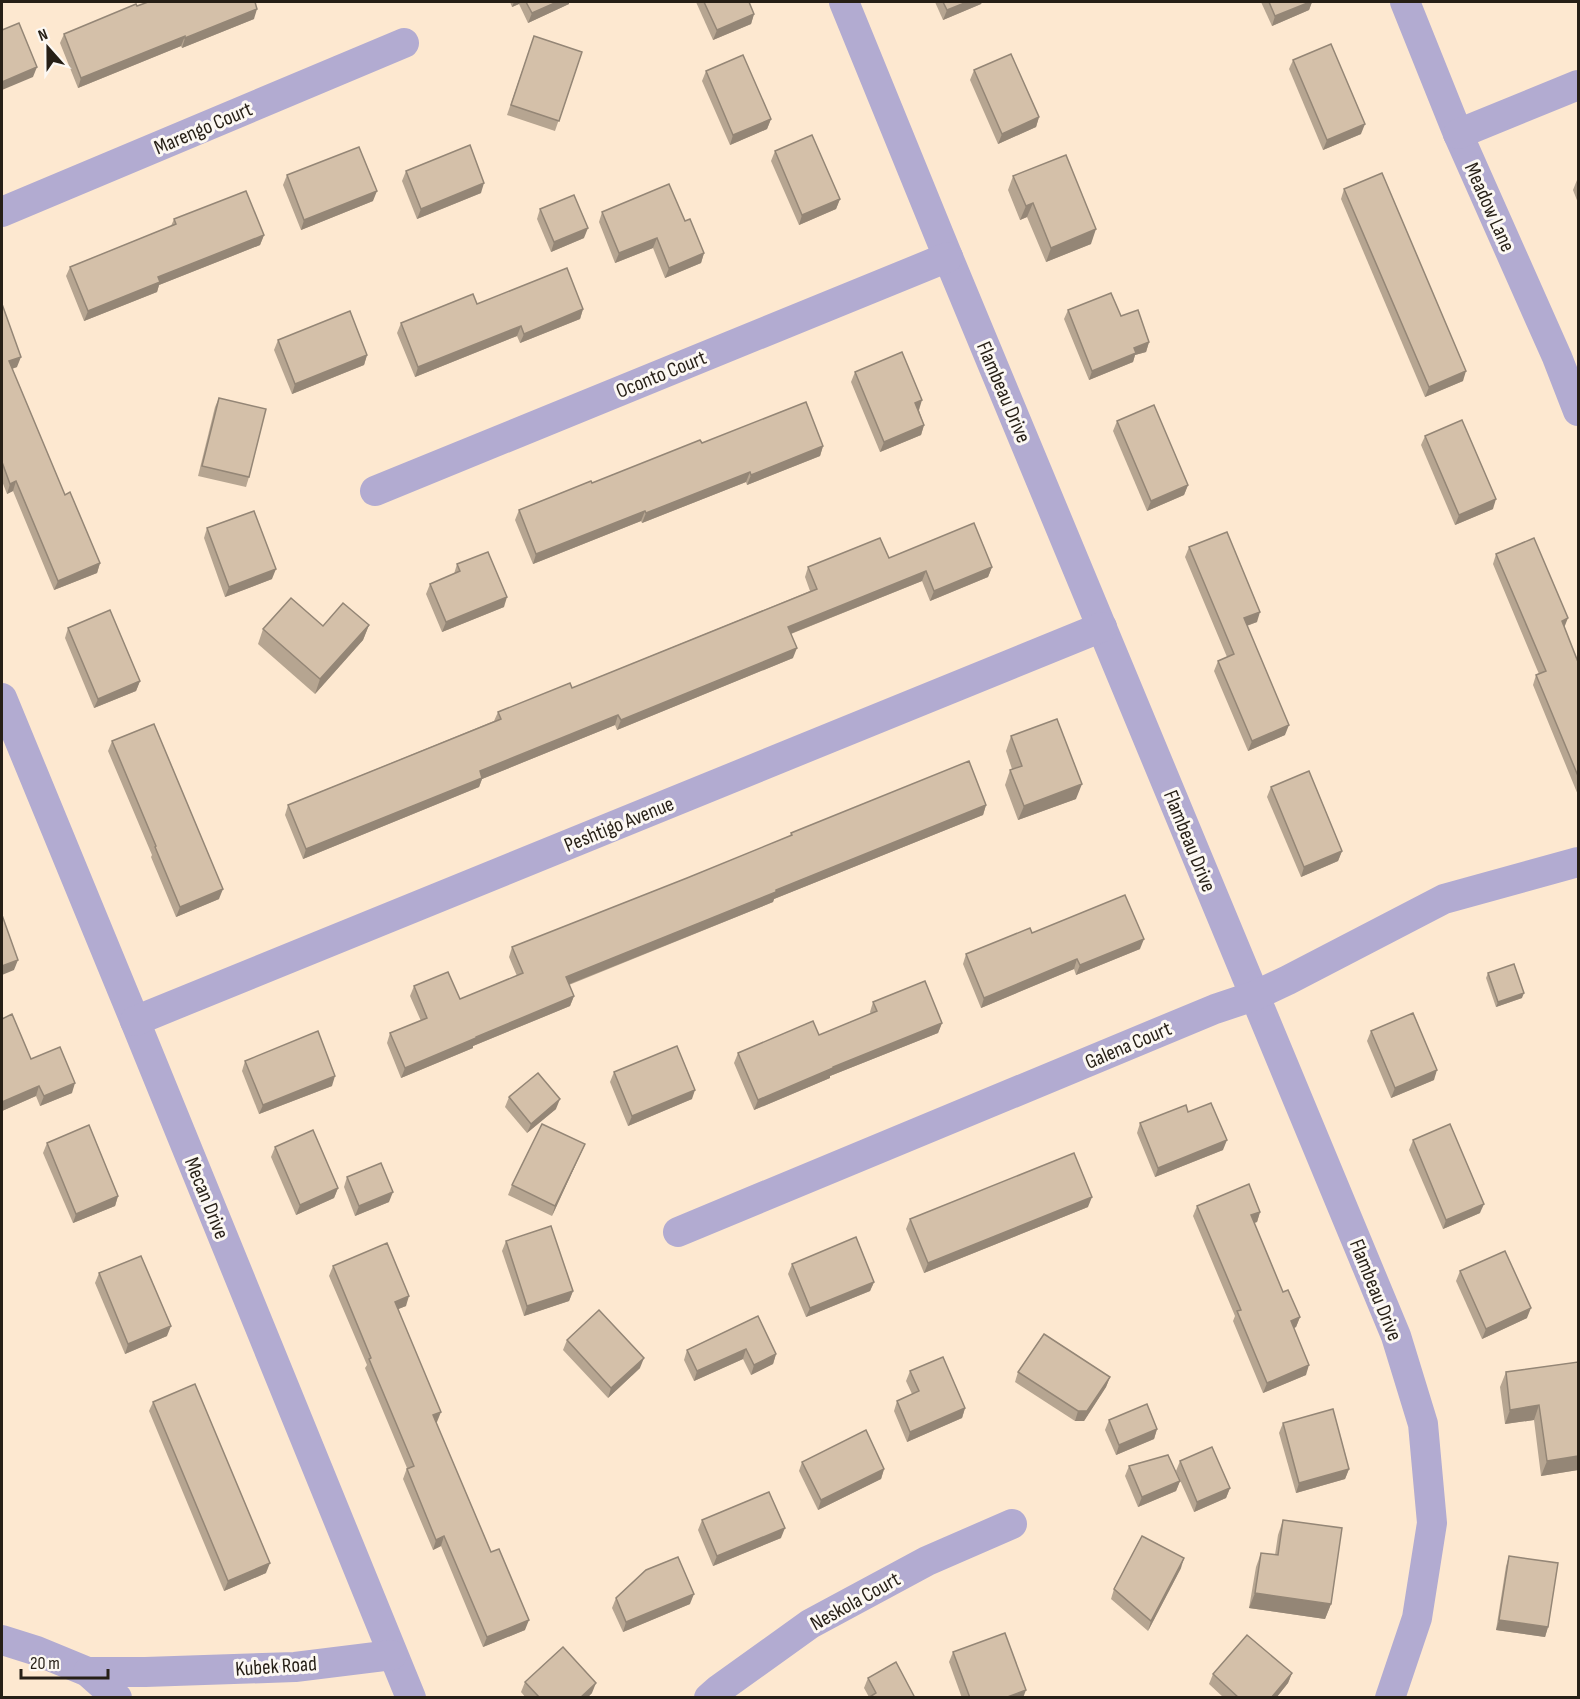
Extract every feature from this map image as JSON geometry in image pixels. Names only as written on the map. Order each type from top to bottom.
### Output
[{"type":"street","name":"Flambeau Drive","points":[[844,2],[1396,1336],[1423,1424],[1432,1523],[1418,1618],[1390,1698]]},
{"type":"street","name":"Meadow Lane","points":[[1405,2],[1458,134],[1557,357],[1578,411]]},
{"type":"street","name":"Marengo Court","points":[[2,213],[404,43]]},
{"type":"street","points":[[1458,134],[1578,85]]},
{"type":"street","name":"Oconto Court","points":[[375,491],[948,257]]},
{"type":"street","name":"Peshtigo Avenue","points":[[135,1021],[1102,627]]},
{"type":"street","name":"Mecan Drive","points":[[2,698],[411,1698]]},
{"type":"street","name":"Galena Court","points":[[678,1232],[1215,1009],[1254,996],[1444,899],[1578,862]]},
{"type":"street","name":"Neskola Court","points":[[710,1698],[810,1624],[927,1561],[1012,1524]]},
{"type":"street","points":[[2,1640],[37,1651],[88,1672],[117,1698]]},
{"type":"street","name":"Kubek Road","points":[[88,1672],[295,1667],[392,1655]]},
{"type":"building","points":[[148,2],[255,2],[257,9],[81,78],[64,34],[136,4],[137,6]]},
{"type":"building","points":[[526,2],[557,2],[532,13]]},
{"type":"building","points":[[704,2],[749,2],[754,14],[717,30]]},
{"type":"building","points":[[943,2],[967,2],[947,10]]},
{"type":"building","points":[[1269,2],[1310,2],[1275,16]]},
{"type":"building","points":[[19,23],[37,67],[2,82],[2,30]]},
{"type":"building","points":[[534,36],[582,52],[559,121],[511,105]]},
{"type":"building","points":[[1331,44],[1365,124],[1327,140],[1293,60]]},
{"type":"building","points":[[1011,54],[1039,117],[1002,134],[974,70]]},
{"type":"building","points":[[743,55],[771,119],[733,135],[706,71]]},
{"type":"building","points":[[812,135],[840,199],[802,215],[775,151]]},
{"type":"building","points":[[470,145],[484,183],[421,209],[406,171]]},
{"type":"building","points":[[359,147],[377,191],[304,220],[287,175]]},
{"type":"building","points":[[1066,155],[1096,229],[1051,248],[1033,203],[1026,206],[1013,176]]},
{"type":"building","points":[[1382,173],[1466,371],[1429,387],[1344,189]]},
{"type":"building","points":[[669,184],[685,221],[690,219],[704,253],[669,268],[657,238],[619,253],[602,212]]},
{"type":"building","points":[[246,191],[264,235],[158,277],[160,282],[88,311],[70,267],[176,224],[174,219]]},
{"type":"building","points":[[574,195],[588,228],[554,242],[540,209]]},
{"type":"building","points":[[567,268],[583,309],[524,334],[521,326],[418,367],[401,323],[473,294],[477,304]]},
{"type":"building","points":[[1111,293],[1121,316],[1138,310],[1149,342],[1134,348],[1136,353],[1092,371],[1068,310]]},
{"type":"building","points":[[2,304],[21,357],[9,361],[65,495],[70,492],[100,563],[58,581],[16,481],[10,484],[2,462]]},
{"type":"building","points":[[350,311],[367,355],[295,384],[278,340]]},
{"type":"building","points":[[902,352],[922,400],[915,403],[924,425],[884,442],[855,372]]},
{"type":"building","points":[[219,398],[266,409],[249,477],[202,466]]},
{"type":"building","points":[[806,402],[823,446],[751,475],[750,472],[646,513],[645,511],[536,554],[519,510]]},
{"type":"building","points":[[1154,405],[1188,485],[1151,501],[1117,421]]},
{"type":"building","points":[[1462,420],[1496,499],[1459,515],[1425,436]]},
{"type":"building","points":[[254,511],[276,569],[229,587],[207,528]]},
{"type":"building","points":[[974,523],[992,567],[934,591],[926,571],[788,627],[797,648],[621,720],[618,715],[480,771],[482,778],[306,849],[288,805],[501,719],[498,712],[570,683],[572,688],[817,589],[808,567],[880,538],[889,558]]},
{"type":"building","points":[[1227,532],[1260,612],[1244,618],[1289,725],[1252,741],[1218,661],[1234,654],[1189,547]]},
{"type":"building","points":[[1534,538],[1568,618],[1562,621],[1578,662],[1578,776],[1536,675],[1546,671],[1496,554]]},
{"type":"building","points":[[488,552],[507,597],[446,622],[430,584],[460,571],[457,564]]},
{"type":"building","points":[[291,598],[323,626],[343,603],[369,625],[320,679],[263,629]]},
{"type":"building","points":[[110,610],[140,681],[98,699],[68,628]]},
{"type":"building","points":[[1057,719],[1082,784],[1024,806],[1010,770],[1022,766],[1011,736]]},
{"type":"building","points":[[154,724],[223,889],[180,907],[112,741]]},
{"type":"building","points":[[969,761],[986,805],[566,977],[574,996],[405,1068],[390,1033],[427,1018],[414,986],[448,972],[460,999],[523,973],[512,947],[687,878]]},
{"type":"building","points":[[1309,771],[1342,851],[1304,867],[1271,787]]},
{"type":"building","points":[[1125,895],[1144,939],[1080,965],[1077,959],[984,998],[966,954],[1030,928],[1032,933]]},
{"type":"building","points":[[2,915],[18,960],[2,966]]},
{"type":"building","points":[[1514,964],[1524,993],[1498,1002],[1488,973]]},
{"type":"building","points":[[925,981],[942,1023],[758,1100],[738,1053],[813,1021],[819,1035],[877,1011],[873,1002]]},
{"type":"building","points":[[1413,1013],[1437,1070],[1395,1088],[1371,1031]]},
{"type":"building","points":[[12,1014],[31,1059],[60,1047],[75,1083],[44,1096],[39,1086],[2,1102],[2,1019]]},
{"type":"building","points":[[318,1031],[335,1076],[263,1105],[245,1061]]},
{"type":"building","points":[[677,1046],[695,1090],[632,1116],[614,1072]]},
{"type":"building","points":[[538,1073],[560,1099],[531,1124],[509,1097]]},
{"type":"building","points":[[1211,1103],[1227,1140],[1158,1168],[1140,1123],[1186,1105],[1188,1112]]},
{"type":"building","points":[[542,1124],[585,1144],[555,1206],[512,1185]]},
{"type":"building","points":[[1450,1124],[1484,1204],[1446,1220],[1413,1140]]},
{"type":"building","points":[[89,1125],[118,1196],[76,1214],[47,1143]]},
{"type":"building","points":[[313,1130],[338,1188],[300,1205],[275,1147]]},
{"type":"building","points":[[1074,1153],[1092,1197],[928,1263],[910,1219]]},
{"type":"building","points":[[381,1163],[393,1192],[359,1206],[347,1177]]},
{"type":"building","points":[[1249,1184],[1260,1212],[1251,1215],[1283,1292],[1288,1290],[1300,1317],[1291,1321],[1309,1365],[1267,1383],[1237,1311],[1241,1310],[1197,1206]]},
{"type":"building","points":[[551,1226],[573,1291],[527,1306],[506,1241]]},
{"type":"building","points":[[856,1237],[874,1282],[810,1308],[792,1264]]},
{"type":"building","points":[[387,1243],[409,1296],[395,1302],[441,1412],[433,1415],[491,1552],[499,1549],[529,1620],[487,1637],[444,1536],[436,1540],[407,1469],[414,1466],[333,1266]]},
{"type":"building","points":[[1505,1251],[1531,1308],[1486,1329],[1460,1271]]},
{"type":"building","points":[[141,1256],[171,1326],[128,1344],[99,1273]]},
{"type":"building","points":[[599,1310],[644,1358],[611,1388],[567,1340]]},
{"type":"building","points":[[758,1316],[776,1354],[754,1365],[746,1349],[697,1371],[687,1350]]},
{"type":"building","points":[[1044,1334],[1110,1377],[1087,1411],[1078,1411],[1018,1372]]},
{"type":"building","points":[[943,1357],[965,1408],[910,1432],[897,1401],[919,1391],[910,1371]]},
{"type":"building","points":[[1578,1362],[1578,1456],[1547,1461],[1539,1405],[1510,1410],[1506,1372]]},
{"type":"building","points":[[195,1384],[270,1563],[228,1581],[153,1402]]},
{"type":"building","points":[[1147,1404],[1157,1429],[1119,1445],[1109,1420]]},
{"type":"building","points":[[1333,1409],[1349,1469],[1299,1483],[1283,1423]]},
{"type":"building","points":[[866,1430],[884,1469],[821,1500],[802,1462]]},
{"type":"building","points":[[1212,1447],[1230,1488],[1197,1502],[1180,1461]]},
{"type":"building","points":[[1168,1455],[1180,1481],[1142,1497],[1129,1466]]},
{"type":"building","points":[[769,1492],[785,1528],[717,1556],[702,1520]]},
{"type":"building","points":[[1283,1520],[1342,1528],[1331,1604],[1255,1593],[1261,1553],[1278,1555]]},
{"type":"building","points":[[1142,1536],[1184,1558],[1151,1621],[1114,1589]]},
{"type":"building","points":[[1509,1556],[1558,1563],[1548,1627],[1499,1620]]},
{"type":"building","points":[[678,1557],[694,1594],[626,1622],[616,1598],[646,1570]]},
{"type":"building","points":[[1005,1633],[1026,1690],[1005,1698],[970,1698],[953,1652]]},
{"type":"building","points":[[1247,1635],[1292,1673],[1271,1698],[1239,1698],[1213,1674]]},
{"type":"building","points":[[563,1647],[596,1683],[580,1698],[538,1698],[525,1682]]},
{"type":"building","points":[[896,1662],[915,1698],[868,1698],[876,1693],[868,1678]]}]
